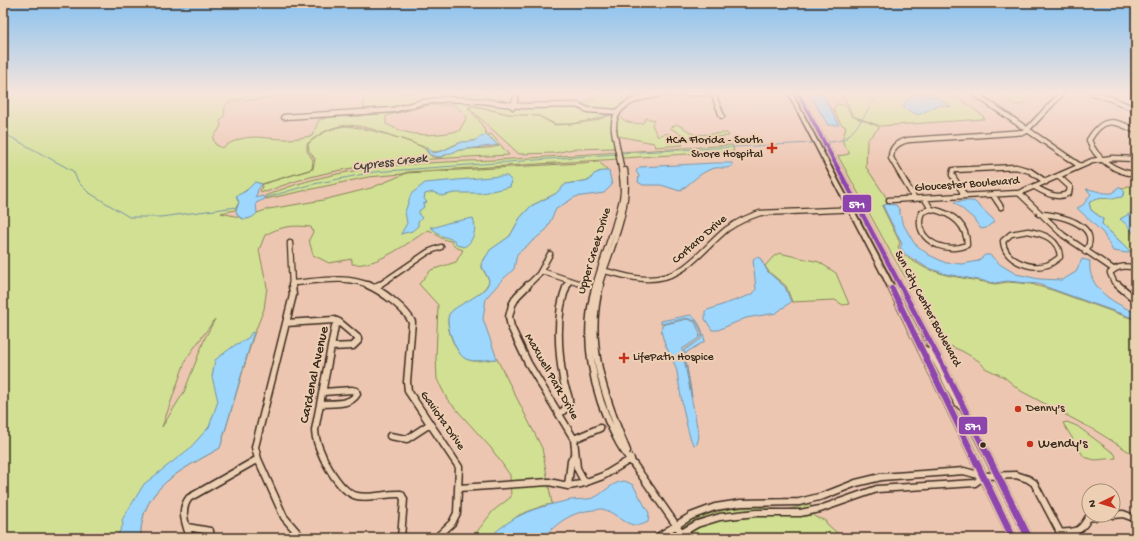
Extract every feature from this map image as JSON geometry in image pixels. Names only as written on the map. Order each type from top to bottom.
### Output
[{"type":"main road","name":"Sun City Center Boulevard","points":[[803,118],[922,348],[1013,538]]},
{"type":"main road","name":"Sun City Center Boulevard","points":[[812,118],[968,414],[1029,538]]},
{"type":"main road","points":[[922,348],[932,354],[955,399],[968,414]]},
{"type":"street","name":"Upper Creek Drive","points":[[614,118],[614,127],[620,152],[623,192],[622,201],[602,270],[595,287],[590,317],[592,365],[606,416],[617,440],[681,532]]},
{"type":"street","points":[[1011,118],[1080,166]]},
{"type":"street","points":[[915,199],[891,158],[892,150],[896,144],[908,140],[1020,133],[1028,130],[1039,118]]},
{"type":"street","points":[[1136,131],[1114,121],[1107,121],[1102,123],[1089,140],[1091,147],[1117,170],[1125,173],[1136,174]]},
{"type":"street","name":"Gloucester Boulevard","points":[[889,200],[1019,193],[1080,166],[1103,159],[1136,159]]},
{"type":"street","points":[[965,196],[952,175],[953,170],[1016,167],[1030,171],[1046,182]]},
{"type":"street","points":[[1035,187],[1054,196],[1066,195],[1069,193],[1070,187],[1058,176]]},
{"type":"street","points":[[1019,193],[1038,214],[1067,239],[1085,252],[1113,269],[1124,266],[1136,268]]},
{"type":"street","points":[[994,195],[1001,207]]},
{"type":"street","points":[[925,199],[931,209]]},
{"type":"street","name":"Cortaro Drive","points":[[602,270],[636,278],[663,278],[679,273],[735,222],[751,215],[762,213],[861,209]]},
{"type":"street","points":[[931,209],[941,210],[950,214],[960,222],[968,238],[967,245],[961,250],[950,250],[932,242],[921,228],[919,220],[922,212],[931,209]]},
{"type":"street","points":[[1038,214],[1056,214],[1080,225],[1090,236],[1091,241],[1089,248],[1085,252]]},
{"type":"street","points":[[1055,241],[1060,247],[1060,257],[1052,263],[1038,266],[1028,266],[1013,260],[1002,247],[1002,242],[1005,238],[1020,232],[1037,232],[1055,241],[1067,239]]},
{"type":"street","points":[[290,243],[294,283],[293,295],[256,438],[255,447],[258,459],[284,517],[302,538]]},
{"type":"street","points":[[375,288],[428,252],[441,248]]},
{"type":"street","name":"Maxwell Park Drive","points":[[550,254],[541,270],[517,296],[512,305],[509,317],[511,327],[528,363],[574,439],[577,449],[571,461],[568,486]]},
{"type":"street","points":[[1113,269],[1110,273],[1114,282],[1136,300]]},
{"type":"street","points":[[541,270],[584,285]]},
{"type":"street","name":"Gaviota Drive","points":[[294,283],[351,280],[362,282],[375,288],[409,316],[412,322],[407,382],[408,391],[459,467],[457,513],[452,523],[436,538]]},
{"type":"street","points":[[559,414],[568,407],[569,403],[563,380],[559,343],[563,298],[569,280]]},
{"type":"street","points":[[286,322],[334,320],[339,322],[358,338],[358,341],[353,346],[331,347]]},
{"type":"street","name":"Cardenal Avenue","points":[[339,322],[335,326],[315,437],[336,479],[349,493],[356,496],[401,494],[404,499],[400,538]]},
{"type":"street","points":[[320,404],[351,402],[356,399],[357,394],[356,391],[352,390],[323,392]]},
{"type":"street","points":[[390,436],[408,439],[430,424]]},
{"type":"street","points":[[574,439],[600,428]]},
{"type":"street","name":"Maxwell Park Drive","points":[[575,452],[577,468],[585,483]]},
{"type":"street","points":[[190,538],[182,509],[185,502],[258,459]]},
{"type":"street","points":[[459,488],[549,482],[568,486],[585,483],[603,476],[631,460]]},
{"type":"street","points":[[656,538],[675,523],[706,509],[744,502],[789,503],[804,501],[822,496],[855,483],[884,476],[964,471],[984,476],[1021,475],[1034,483],[1062,535],[1078,531],[1084,527],[1086,523]]},
{"type":"street","points":[[673,538],[697,524],[720,517],[756,513],[800,513],[820,509],[877,489],[975,483],[984,476]]},
{"type":"street","points":[[1121,514],[1134,518]]},
{"type":"street","points":[[187,527],[206,529],[210,531],[211,538]]},
{"type":"green space","points":[[3,118],[222,118],[220,121],[221,126],[213,138],[215,144],[222,148],[239,139],[246,138],[261,137],[287,139],[312,136],[319,120],[325,118],[386,118],[386,124],[396,129],[413,134],[430,135],[459,131],[466,118],[477,118],[487,135],[474,141],[459,143],[439,152],[434,152],[430,151],[427,147],[420,146],[380,131],[356,126],[332,128],[320,134],[307,144],[307,151],[313,160],[312,169],[262,184],[258,183],[238,197],[237,200],[239,202],[235,210],[221,213],[248,219],[257,213],[269,209],[323,200],[371,188],[407,173],[599,162],[609,171],[598,172],[590,180],[566,184],[555,194],[531,206],[520,218],[510,236],[491,250],[482,262],[481,266],[489,280],[486,287],[474,297],[453,310],[448,318],[448,325],[452,340],[455,347],[464,358],[475,361],[497,359],[542,448],[552,504],[542,506],[519,515],[489,538],[472,538],[493,511],[511,497],[510,475],[491,448],[447,399],[437,379],[436,358],[438,305],[419,284],[431,270],[456,262],[463,250],[455,247],[451,241],[443,239],[428,230],[392,253],[371,262],[352,264],[352,259],[329,263],[313,255],[309,240],[313,232],[311,227],[293,226],[282,228],[265,235],[259,250],[267,287],[264,309],[253,337],[220,448],[186,467],[156,492],[149,502],[144,514],[141,538],[3,538]],"holes":[[[215,319],[205,338],[184,392],[162,427],[186,359]]]},
{"type":"green space","points":[[480,118],[542,118],[555,125],[593,121],[602,118],[613,118],[612,121],[614,148],[573,149],[555,153],[519,154]]},
{"type":"green space","points":[[543,118],[598,118],[571,124],[555,124]]},
{"type":"green space","points":[[617,118],[640,124],[643,123],[646,118],[654,120],[652,125],[658,137],[669,134],[683,145],[655,147],[654,143],[618,136],[616,127]]},
{"type":"green space","points":[[838,118],[858,118],[878,126],[879,128],[867,140],[866,167],[890,203],[882,206],[900,243],[898,247],[903,255],[925,268],[946,275],[995,284],[1008,282],[1031,284],[1136,320],[1136,456],[1096,431],[1021,391],[1004,377],[985,368],[979,361],[962,351],[945,344],[891,253],[838,156],[849,154],[849,151],[843,142],[846,127],[841,124]]},
{"type":"green space","points":[[859,118],[984,119],[880,126]]},
{"type":"green space","points":[[677,124],[695,135],[727,133],[729,136],[689,138],[670,128]]},
{"type":"green space","points":[[345,126],[373,131],[406,140],[422,147],[431,156],[436,158],[458,150],[499,146],[488,135],[491,134],[509,155],[385,163],[324,174],[294,182],[266,192],[260,191],[263,184],[313,169],[315,159],[309,151],[308,144],[325,132]]},
{"type":"green space","points":[[732,145],[734,151],[623,158],[621,152]]},
{"type":"green space","points":[[618,152],[619,159],[407,172],[402,174],[368,177],[266,199],[265,196],[320,178],[378,168]]},
{"type":"green space","points":[[1128,186],[1136,186],[1136,255],[1102,224],[1103,219],[1091,210],[1089,203],[1104,198],[1114,199],[1125,192],[1122,189]]},
{"type":"green space","points":[[779,253],[819,262],[836,273],[849,304],[843,305],[835,300],[792,302],[786,286],[769,272],[765,266]]},
{"type":"green space","points":[[1067,422],[1077,426],[1115,454],[1116,458],[1095,460],[1084,457],[1063,423]]},
{"type":"green space","points":[[810,504],[812,508],[805,509],[786,510]]},
{"type":"green space","points":[[757,507],[786,510],[756,510],[727,513],[700,521],[682,529],[679,524],[687,520],[729,509]]},
{"type":"green space","points":[[813,513],[815,517],[825,520],[827,524],[843,538],[677,538],[696,528],[716,521],[746,515],[792,515]]},
{"type":"water","points":[[824,118],[835,118],[839,125],[828,125]]},
{"type":"water","points":[[487,135],[498,145],[459,150],[440,157],[430,155],[425,147],[434,153],[462,142],[474,141]]},
{"type":"water","points":[[732,163],[733,165],[731,167],[715,168],[705,172],[680,191],[661,185],[643,185],[638,182],[639,176],[636,171],[640,167]]},
{"type":"water","points":[[602,171],[609,171],[612,185],[604,193],[575,197],[556,209],[546,230],[517,254],[514,269],[486,298],[483,319],[497,359],[473,361],[466,359],[458,351],[452,338],[449,330],[448,317],[454,309],[479,294],[488,285],[489,280],[481,265],[490,250],[510,236],[520,218],[531,206],[555,194],[566,184],[590,180],[594,174]]},
{"type":"water","points":[[507,176],[512,181],[510,187],[482,193],[454,193],[442,196],[433,192],[425,194],[424,199],[427,202],[423,204],[424,207],[419,211],[419,215],[422,218],[418,222],[418,226],[412,231],[401,234],[407,223],[405,212],[411,194],[425,183]]},
{"type":"water","points":[[255,182],[262,184],[257,191],[255,198],[263,196],[265,199],[256,203],[257,213],[255,215],[251,218],[243,219],[238,216],[236,211],[239,202],[236,196],[246,191]]},
{"type":"water","points":[[1118,187],[1125,192],[1122,197],[1100,198],[1089,203],[1091,210],[1103,219],[1102,224],[1130,251],[1127,253],[1113,251],[1103,233],[1077,208],[1083,205],[1091,194],[1086,189],[1113,193]]},
{"type":"water","points":[[974,201],[995,221],[986,228],[981,229],[973,218],[954,202]]},
{"type":"water","points":[[887,204],[896,205],[899,209],[902,222],[914,243],[929,255],[946,263],[963,264],[978,261],[985,255],[990,255],[1001,265],[1016,274],[1039,279],[1062,280],[1076,272],[1082,259],[1090,261],[1090,271],[1097,287],[1111,300],[1136,313],[1136,319],[1038,284],[1007,281],[995,283],[946,274],[926,267],[905,254],[900,247],[902,244],[883,206]]},
{"type":"water","points":[[1131,213],[1136,213],[1136,237],[1128,226],[1120,219]]},
{"type":"water","points":[[473,218],[475,226],[474,234],[470,242],[464,247],[457,245],[454,240],[442,236],[430,227],[436,227],[447,223]]},
{"type":"water","points":[[756,257],[760,258],[768,272],[785,287],[791,302],[776,313],[746,318],[718,330],[712,330],[705,319],[705,311],[753,294],[756,289],[753,259]]},
{"type":"water","points":[[690,315],[696,319],[702,330],[705,341],[687,352],[685,356],[684,350],[701,339],[702,333],[696,321],[686,318],[661,324],[661,321]]},
{"type":"water","points":[[687,319],[695,322],[700,334],[699,338],[682,349],[699,437],[697,444],[694,445],[686,422],[677,372],[665,343],[662,331],[662,325]]},
{"type":"water","points":[[252,332],[254,333],[220,448],[186,467],[156,492],[149,502],[144,514],[141,538],[116,538],[123,525],[122,520],[144,484],[189,449],[209,427],[218,401],[212,377],[215,360],[235,345],[248,338]]},
{"type":"water","points":[[625,481],[633,485],[649,513],[648,522],[641,525],[630,524],[608,511],[600,509],[578,513],[565,519],[542,538],[489,538],[508,522],[527,512],[571,500],[593,498],[616,483]]},
{"type":"waterway","name":"Cypress Creek","points":[[828,142],[847,137],[862,118]]},
{"type":"waterway","name":"Cypress Creek","points":[[3,133],[73,171],[79,183],[88,192],[129,217],[161,217],[237,207]]},
{"type":"waterway","name":"Cypress Creek","points":[[621,153],[811,143]]},
{"type":"waterway","name":"Cypress Creek","points":[[265,198],[309,185],[374,172],[616,154]]},
{"type":"transit line","name":"571","points":[[811,118],[942,364],[1029,538]]},
{"type":"transit line","name":"571","points":[[892,288],[1013,538]]},
{"type":"place","name":"HCA Florida - South Shore Hospital","points":[[772,148]]},
{"type":"place","name":"LifePath Hospice","points":[[624,358]]},
{"type":"place","name":"Denny's","points":[[1018,409]]},
{"type":"place","name":"Wendy's","points":[[1030,444]]}]
